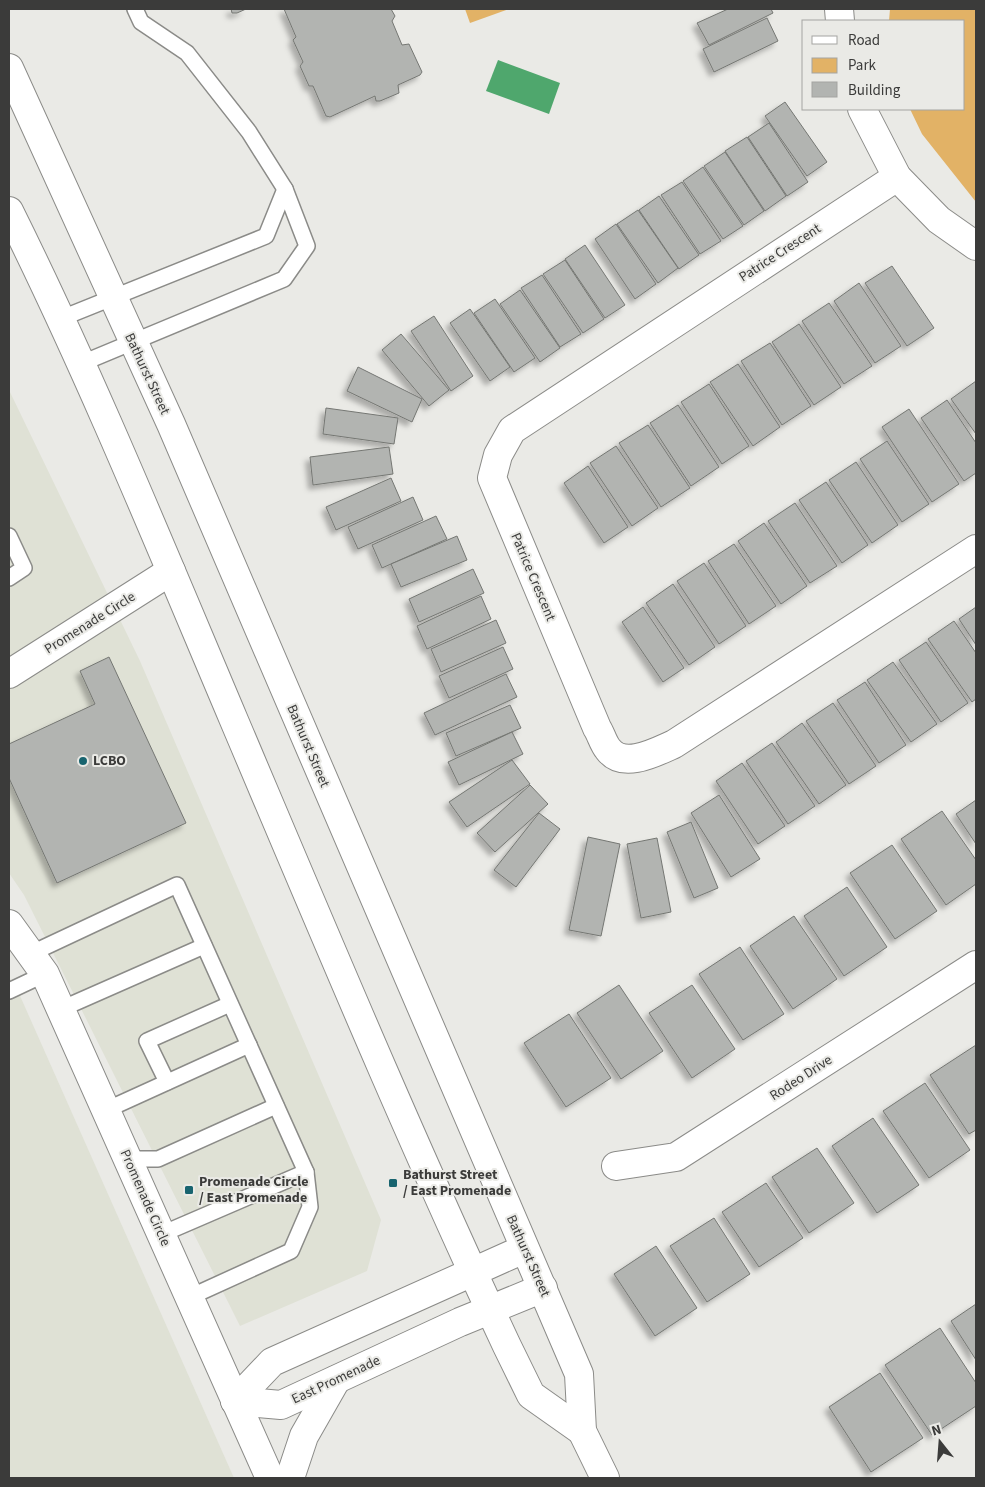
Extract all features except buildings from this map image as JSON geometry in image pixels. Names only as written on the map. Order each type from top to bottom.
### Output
[{"type":"street","name":"Bathurst Street","points":[[9,68],[174,433],[579,1374],[582,1431],[605,1478]]},
{"type":"street","points":[[863,110],[898,177],[939,220],[976,246]]},
{"type":"street","name":"Patrice Crescent","points":[[898,177],[512,430],[498,455],[492,478],[597,728],[608,750],[623,759],[644,757],[674,744],[976,549]]},
{"type":"street","name":"Bathurst Street","points":[[9,211],[62,318],[371,1046],[460,1242],[472,1273],[531,1395],[582,1431]]},
{"type":"street","name":"Promenade Circle","points":[[9,674],[171,571]]},
{"type":"street","name":"Promenade Circle","points":[[9,924],[38,964],[61,1009],[270,1478]]},
{"type":"street","name":"Rodeo Drive","points":[[616,1166],[676,1157],[976,965]]},
{"type":"street","points":[[235,1401],[272,1362],[524,1248]]},
{"type":"street","name":"East Promenade","points":[[235,1401],[281,1405],[542,1288]]},
{"type":"street","points":[[290,1478],[304,1436],[336,1380]]},
{"type":"lane","points":[[80,364],[284,279],[307,246],[285,189],[249,132],[187,53],[141,22],[135,9]]},
{"type":"lane","points":[[62,318],[266,236],[285,189]]},
{"type":"lane","points":[[9,536],[24,568],[9,578]]},
{"type":"lane","points":[[9,991],[38,964],[177,885],[306,1172],[310,1207],[291,1251],[190,1297]]},
{"type":"lane","points":[[61,1009],[204,946]]},
{"type":"lane","points":[[167,1082],[147,1041],[230,1004]]},
{"type":"lane","points":[[106,1110],[249,1045]]},
{"type":"lane","points":[[128,1159],[158,1159],[276,1106]]},
{"type":"lane","points":[[162,1234],[306,1172]]},
{"type":"shaded area","points":[[498,60],[560,83],[549,114],[486,91]]},
{"type":"shaded area","points":[[9,390],[140,661],[381,1220],[367,1271],[240,1326],[24,895],[9,873]]},
{"type":"shaded area","points":[[9,977],[17,989],[234,1478],[9,1478]]},
{"type":"green space","points":[[465,9],[509,9],[470,23]]},
{"type":"green space","points":[[890,9],[976,9],[976,202],[922,134],[910,110],[965,110],[965,20],[889,20]]},
{"type":"place","name":"LCBO","points":[[83,761]]},
{"type":"place","name":"Bathurst Street / East Promenade","points":[[393,1183]]},
{"type":"place","name":"Promenade Circle / East Promenade","points":[[189,1190]]}]
